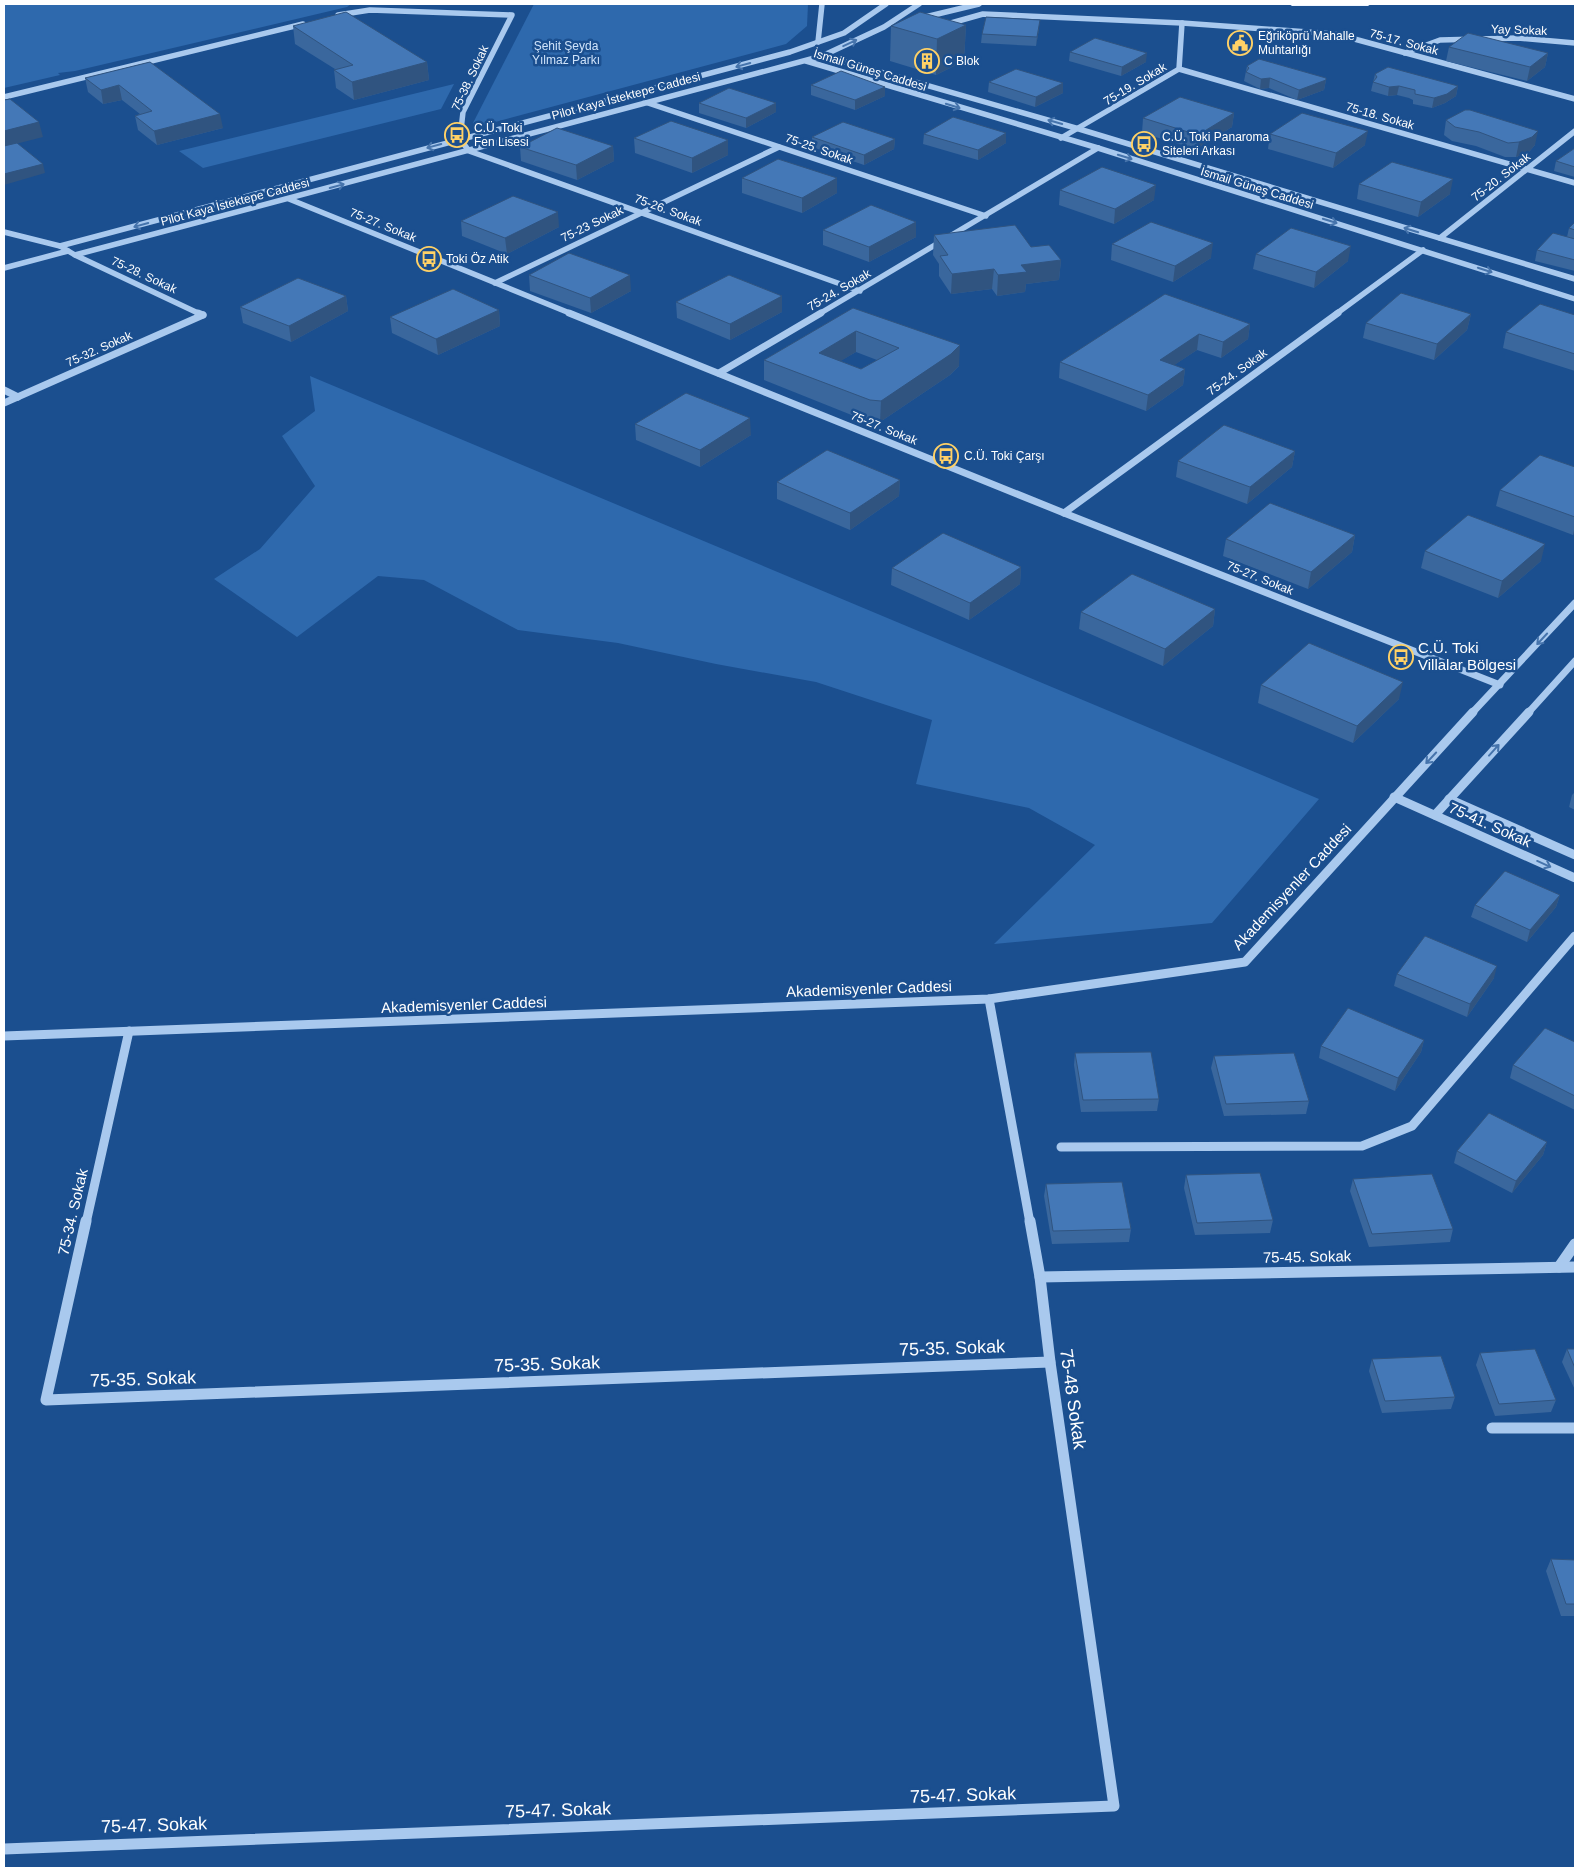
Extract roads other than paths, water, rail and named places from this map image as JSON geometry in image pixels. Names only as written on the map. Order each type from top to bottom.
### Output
[{"type":"main road","points":[[1292,4],[1368,4]]},
{"type":"street","points":[[818,42],[822,4]]},
{"type":"street","name":"Pilot Kaya İstektepe Caddesi","points":[[60,246],[804,48],[844,33],[886,4]]},
{"type":"street","name":"Pilot Kaya İstektepe Caddesi","points":[[75,255],[822,56],[884,27],[919,4]]},
{"type":"street","points":[[910,20],[979,4]]},
{"type":"street","name":"75-38. Sokak","points":[[333,17],[370,10],[512,15],[463,112],[460,139]]},
{"type":"street","name":"75-17. Sokak","points":[[927,16],[944,25],[983,14],[1182,23],[1336,34],[1575,99]]},
{"type":"street","points":[[4,97],[314,21]]},
{"type":"street","points":[[884,27],[901,23]]},
{"type":"street","name":"75-19. Sokak","points":[[1061,138],[1179,69],[1182,23]]},
{"type":"street","name":"Yay Sokak","points":[[1405,53],[1440,40],[1518,38],[1575,44]]},
{"type":"street","name":"İsmail Güneş Caddesi","points":[[804,48],[822,56],[1079,129],[1575,279]]},
{"type":"street","name":"İsmail Güneş Caddesi","points":[[790,52],[805,60],[1098,148],[1575,299]]},
{"type":"street","name":"75-18. Sokak","points":[[1179,69],[1575,182]]},
{"type":"street","name":"75-25. Sokak","points":[[645,102],[986,216]]},
{"type":"street","name":"75-20. Sokak","points":[[1440,238],[1575,131]]},
{"type":"street","points":[[460,139],[468,151]]},
{"type":"street","name":"75-23 Sokak","points":[[495,283],[779,147]]},
{"type":"street","name":"75-24. Sokak","points":[[719,374],[1098,148]]},
{"type":"street","name":"75-26. Sokak","points":[[468,151],[860,291]]},
{"type":"street","name":"75-27. Sokak","points":[[288,199],[1064,513],[1500,685]]},
{"type":"street","points":[[4,232],[60,246],[75,255]]},
{"type":"street","name":"75-24. Sokak","points":[[1064,513],[1422,250]]},
{"type":"street","points":[[4,268],[68,251]]},
{"type":"street","name":"75-28. Sokak","points":[[75,255],[203,315]]},
{"type":"street","name":"75-32. Sokak","points":[[4,403],[203,315]]},
{"type":"street","points":[[4,390],[18,397]]},
{"type":"street","name":"Akademisyenler Caddesi","points":[[4,1036],[989,998],[1245,962],[1394,797],[1575,603]]},
{"type":"street","points":[[1436,815],[1575,661]]},
{"type":"street","name":"75-41. Sokak","points":[[1394,797],[1575,878]]},
{"type":"street","name":"75-41. Sokak","points":[[1449,799],[1575,855]]},
{"type":"street","points":[[1062,1147],[1362,1146],[1412,1126],[1575,936]]},
{"type":"street","name":"75-48 Sokak","points":[[989,998],[1040,1277],[1050,1362],[1114,1806]]},
{"type":"street","name":"75-34. Sokak","points":[[46,1400],[129,1031]]},
{"type":"street","points":[[1559,1268],[1575,1244]]},
{"type":"street","name":"75-45. Sokak","points":[[1040,1277],[1575,1268]]},
{"type":"street","name":"75-35. Sokak","points":[[46,1400],[1050,1362]]},
{"type":"street","points":[[1492,1428],[1575,1428]]},
{"type":"street","name":"75-47. Sokak","points":[[4,1849],[1114,1806]]},
{"type":"place","name":"Eğriköprü Mahalle Muhtarlığı","points":[[1240,43]]},
{"type":"place","name":"C Blok","points":[[927,61]]},
{"type":"place","name":"C.Ü. Toki Fen Lisesi","points":[[457,135]]},
{"type":"place","name":"C.Ü. Toki Panaroma Siteleri Arkası","points":[[1144,144]]},
{"type":"place","name":"Toki Öz Atik","points":[[429,259]]},
{"type":"place","name":"C.Ü. Toki Çarşı","points":[[946,456]]},
{"type":"place","name":"C.Ü. Toki Villalar Bölgesi","points":[[1401,657]]},
{"type":"park label","name":"Şehit Şeyda Yılmaz Parkı","points":[[566,53]]}]
